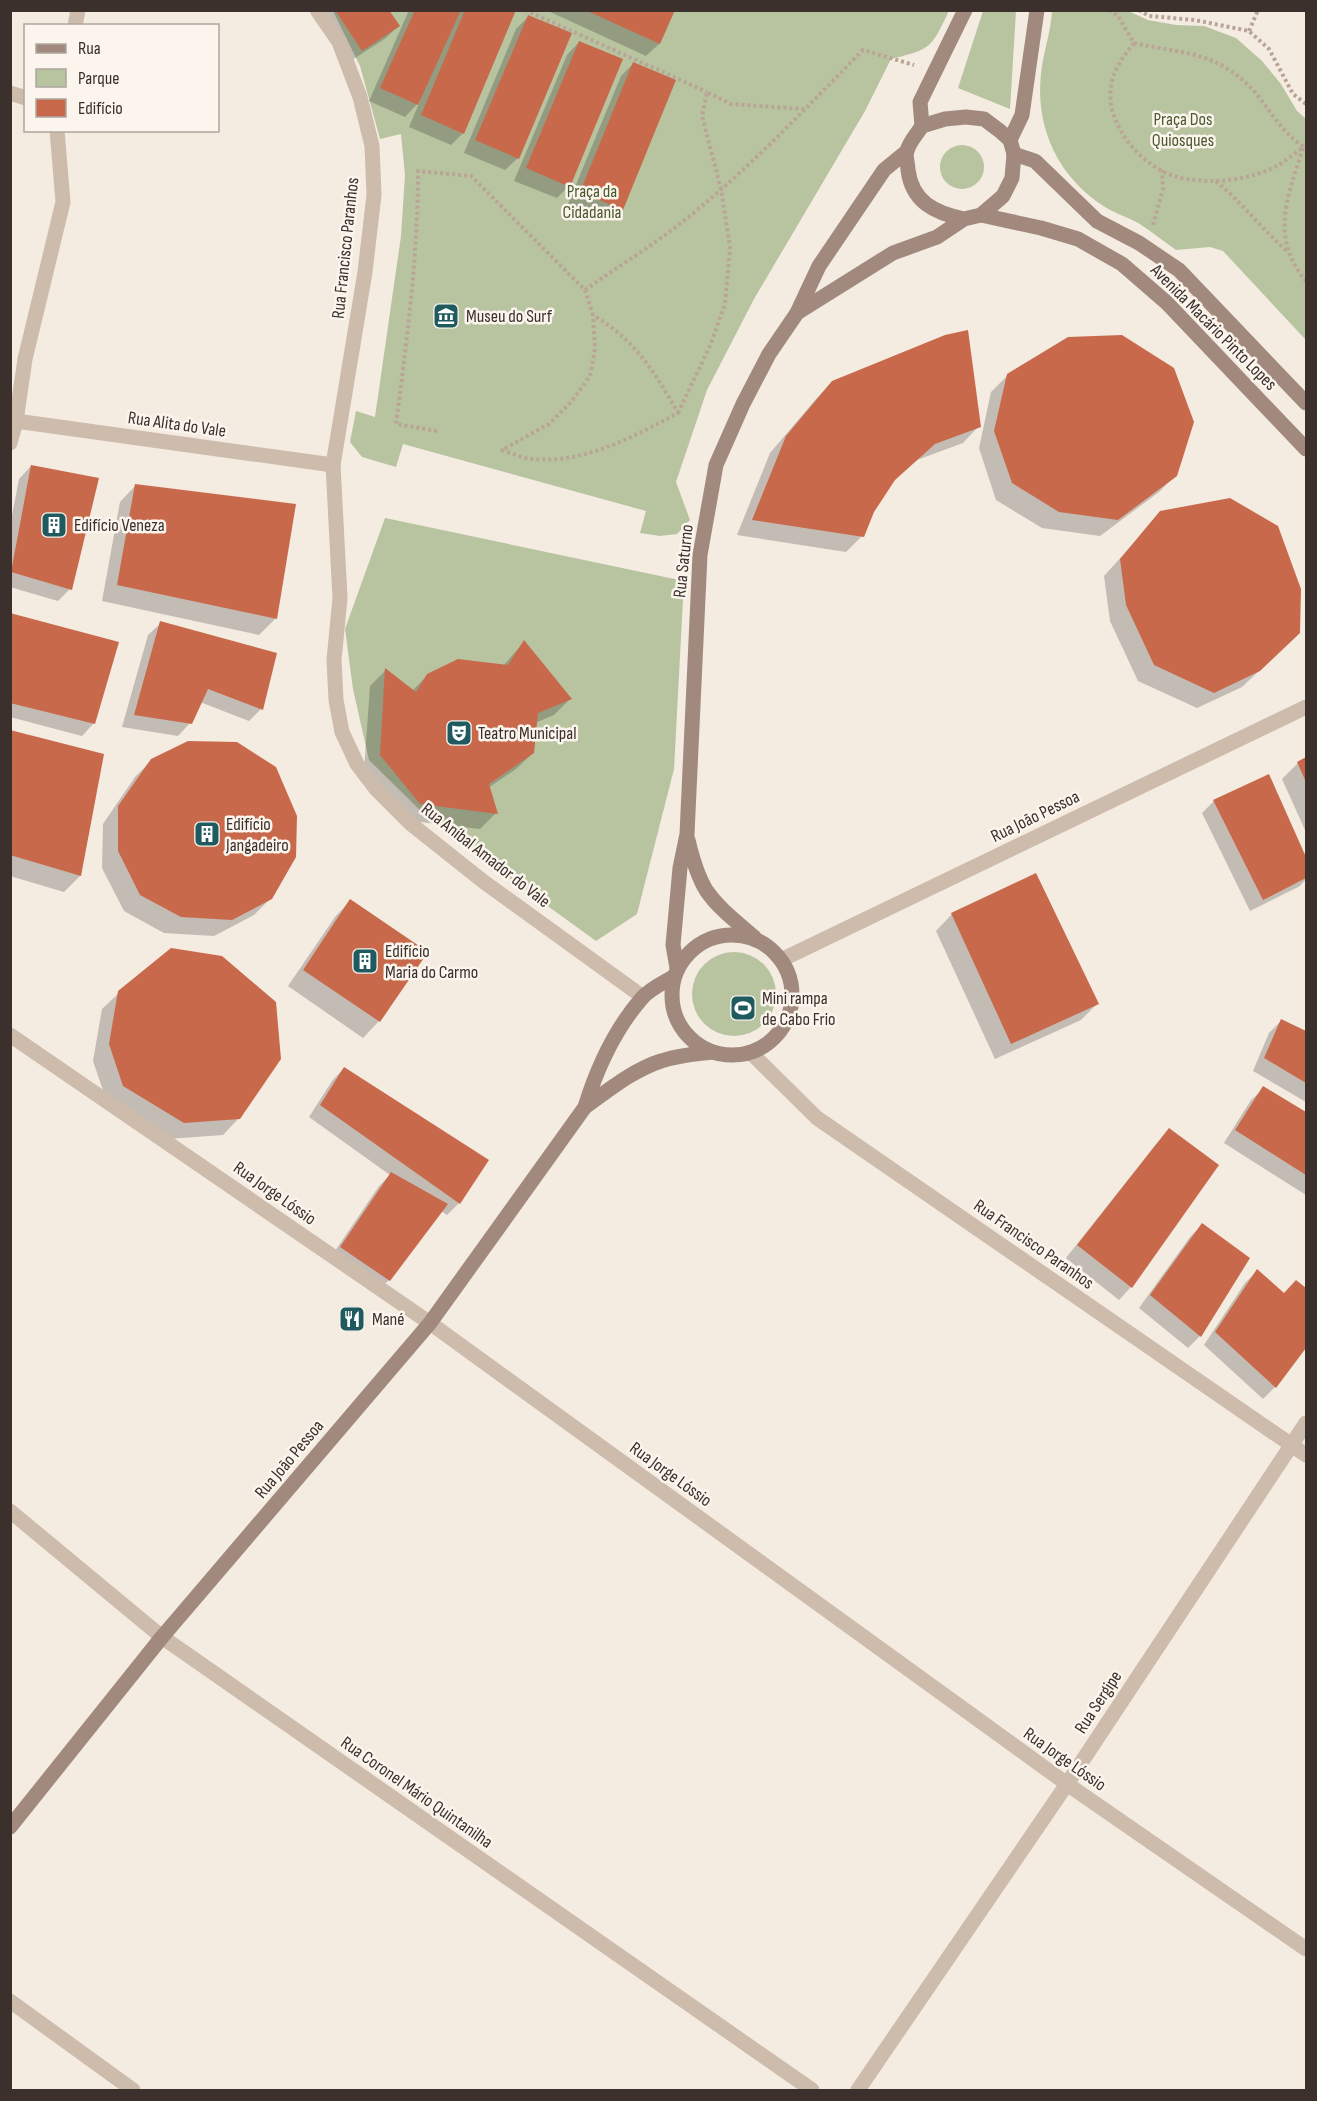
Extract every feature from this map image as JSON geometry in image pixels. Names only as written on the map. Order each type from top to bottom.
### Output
[{"type":"street","name":"Rua Francisco Paranhos","points":[[317,10],[339,42],[360,97],[372,146],[373,185],[365,272],[333,465]]},
{"type":"street","points":[[965,10],[920,102],[922,126],[906,152],[914,192],[926,206],[943,215],[964,219],[981,215],[1003,196],[1012,178],[1012,147],[1022,115],[1037,10]]},
{"type":"street","name":"Avenida Macário Pinto Lopes","points":[[922,126],[945,119],[966,117],[984,119],[1012,147],[1035,161],[1097,221],[1139,243],[1179,270],[1306,403]]},
{"type":"street","points":[[10,443],[16,421],[25,359],[63,202],[57,132]]},
{"type":"street","name":"Rua Saturno","points":[[675,972],[673,945],[680,868],[687,834],[700,555],[717,465],[743,404],[769,354],[797,313],[819,266],[884,170],[906,152]]},
{"type":"street","name":"Avenida Macário Pinto Lopes","points":[[981,215],[1078,239],[1122,264],[1167,303],[1306,449]]},
{"type":"street","name":"Rua Saturno","points":[[797,313],[893,253],[937,237],[964,219]]},
{"type":"street","points":[[10,374],[25,359]]},
{"type":"street","name":"Rua Alita do Vale","points":[[16,421],[333,465]]},
{"type":"street","name":"Rua Aníbal Amador do Vale","points":[[333,465],[340,598],[334,660],[336,700],[342,732],[357,764],[382,796],[447,855],[643,997]]},
{"type":"street","name":"Rua João Pessoa","points":[[781,960],[1306,706]]},
{"type":"street","name":"Rua Saturno","points":[[687,834],[693,862],[706,890],[755,939]]},
{"type":"street","points":[[725,934],[740,935],[765,944],[781,960],[789,977],[792,995],[789,1014],[781,1031],[767,1044],[750,1053],[725,1055],[713,1052],[696,1043],[683,1030],[674,1014],[671,995],[675,972],[697,945],[725,934]]},
{"type":"street","name":"Rua João Pessoa","points":[[10,1827],[162,1637],[430,1323],[585,1107],[595,1074],[606,1053],[643,997],[675,972]]},
{"type":"street","name":"Rua Jorge Lóssio","points":[[10,1035],[430,1323],[1067,1784],[1306,1949]]},
{"type":"street","name":"Rua João Pessoa","points":[[585,1107],[639,1071],[659,1061],[682,1055],[713,1052]]},
{"type":"street","name":"Rua Francisco Paranhos","points":[[750,1053],[818,1118],[1306,1455]]},
{"type":"street","name":"Rua Sergipe","points":[[858,2091],[1067,1784],[1306,1423]]},
{"type":"street","name":"Rua Coronel Mário Quintanilha","points":[[10,1511],[162,1637],[812,2091]]},
{"type":"street","points":[[10,2001],[133,2091]]},
{"type":"path","points":[[525,10],[731,104],[805,109]]},
{"type":"path","points":[[1109,10],[1118,16],[1134,43],[1201,55],[1229,67],[1253,90],[1282,127],[1305,148]]},
{"type":"path","points":[[1139,10],[1149,16],[1195,20],[1249,31],[1269,49],[1293,94],[1306,104]]},
{"type":"path","points":[[1249,31],[1257,10]]},
{"type":"path","points":[[1134,43],[1118,63],[1110,89],[1114,117],[1128,145],[1152,165],[1177,177],[1215,181],[1246,176],[1277,166],[1305,148]]},
{"type":"path","points":[[585,290],[662,237],[721,189],[863,50],[935,71]]},
{"type":"path","points":[[437,431],[396,424],[406,346],[418,207],[418,171],[471,176],[585,290],[593,315],[595,349],[590,376],[572,401],[549,424],[502,450],[531,459],[563,460],[643,432],[678,413],[710,346],[725,304],[730,248],[721,189],[702,116],[707,92]]},
{"type":"path","points":[[1305,148],[1284,215],[1287,250],[1298,272],[1306,281]]},
{"type":"path","points":[[1139,243],[1150,232],[1153,225],[1163,189],[1162,170]]},
{"type":"path","points":[[1215,181],[1240,202],[1263,229],[1287,250]]},
{"type":"path","points":[[593,315],[614,328],[636,348],[655,372],[678,413]]},
{"type":"green space","name":"Praça da Cidadania","points":[[333,11],[949,11],[929,45],[891,59],[865,111],[754,299],[707,390],[676,482],[690,520],[677,534],[660,536],[640,533],[646,511],[403,444],[396,467],[362,457],[350,442],[356,411],[375,417],[401,236],[405,175],[401,134],[380,139],[360,66]]},
{"type":"green space","points":[[983,11],[1016,11],[1010,109],[958,88]]},
{"type":"green space","name":"Praça Dos Quiosques","points":[[1052,11],[1128,11],[1148,20],[1176,25],[1204,26],[1236,38],[1262,61],[1281,84],[1297,111],[1306,119],[1306,340],[1223,251],[1210,247],[1176,250],[1138,223],[1109,209],[1089,195],[1063,167],[1046,133],[1040,94],[1042,66]]},
{"type":"green space","points":[[962,145],[970,146],[978,151],[983,159],[983,175],[978,183],[970,188],[962,189],[954,188],[946,183],[941,175],[940,167],[941,159],[946,151],[954,146]]},
{"type":"green space","points":[[385,518],[684,581],[674,769],[637,914],[596,941],[432,822],[369,760],[353,689],[345,629]]},
{"type":"green space","points":[[734,952],[750,955],[764,964],[773,978],[776,994],[773,1010],[764,1024],[750,1033],[734,1036],[718,1033],[704,1024],[695,1010],[692,994],[695,978],[704,964],[718,955]]},
{"type":"building","points":[[335,10],[389,10],[400,26],[362,51]]},
{"type":"building","points":[[415,10],[461,10],[418,105],[380,88]]},
{"type":"building","points":[[465,10],[516,10],[464,134],[421,115]]},
{"type":"building","points":[[585,10],[675,10],[660,44]]},
{"type":"building","points":[[528,15],[572,33],[519,159],[475,140]]},
{"type":"building","points":[[579,41],[623,59],[570,187],[526,168]]},
{"type":"building","points":[[633,62],[676,80],[623,210],[580,192]]},
{"type":"building","points":[[968,330],[981,427],[935,444],[895,480],[874,512],[864,537],[752,520],[786,436],[832,381],[945,335]]},
{"type":"building","points":[[1122,335],[1174,368],[1194,422],[1177,476],[1118,520],[1059,512],[1012,483],[994,431],[1007,374],[1068,337]]},
{"type":"building","name":"Edifício Veneza","points":[[31,465],[99,478],[72,590],[11,572]]},
{"type":"building","points":[[135,484],[296,504],[277,619],[117,585]]},
{"type":"building","points":[[1230,498],[1278,526],[1301,589],[1300,633],[1260,671],[1214,693],[1154,665],[1126,605],[1120,559],[1160,511]]},
{"type":"building","points":[[10,613],[119,642],[95,724],[10,703]]},
{"type":"building","points":[[160,621],[277,653],[263,710],[208,689],[192,724],[134,715]]},
{"type":"building","name":"Teatro Municipal","points":[[524,640],[572,699],[538,713],[534,753],[489,784],[498,814],[420,804],[380,755],[385,668],[416,692],[427,674],[458,659],[508,665]]},
{"type":"building","points":[[10,730],[104,754],[81,876],[10,855]]},
{"type":"building","name":"Edifício Jangadeiro","points":[[188,741],[237,742],[276,767],[297,816],[296,857],[272,899],[232,920],[181,917],[140,895],[118,851],[118,806],[151,759]]},
{"type":"building","points":[[1306,757],[1306,782],[1297,762]]},
{"type":"building","points":[[1269,774],[1306,857],[1306,878],[1263,900],[1213,800]]},
{"type":"building","points":[[1036,873],[1099,1004],[1011,1044],[951,913]]},
{"type":"building","name":"Edifício Maria do Carmo","points":[[350,899],[428,952],[380,1022],[303,970]]},
{"type":"building","points":[[171,948],[222,956],[276,1002],[281,1059],[240,1119],[184,1123],[123,1086],[109,1044],[118,991]]},
{"type":"building","points":[[1281,1019],[1306,1031],[1306,1083],[1264,1058]]},
{"type":"building","points":[[344,1067],[489,1160],[460,1204],[320,1105]]},
{"type":"building","points":[[1263,1086],[1306,1112],[1306,1175],[1235,1130]]},
{"type":"building","points":[[1169,1128],[1219,1165],[1132,1288],[1077,1245]]},
{"type":"building","points":[[391,1172],[448,1204],[390,1281],[340,1247]]},
{"type":"building","points":[[1202,1223],[1250,1258],[1201,1337],[1150,1295]]},
{"type":"building","points":[[1257,1269],[1284,1293],[1296,1280],[1306,1288],[1306,1348],[1276,1388],[1215,1332]]},
{"type":"place","name":"Museu do Surf","points":[[446,316]]},
{"type":"place","name":"Edifício Veneza","points":[[54,525]]},
{"type":"place","name":"Teatro Municipal","points":[[459,733]]},
{"type":"place","name":"Edifício Jangadeiro","points":[[207,834]]},
{"type":"place","name":"Edifício Maria do Carmo","points":[[365,961]]},
{"type":"place","name":"Mini rampa de Cabo Frio","points":[[743,1008]]},
{"type":"place","name":"Mané","points":[[352,1319]]}]
